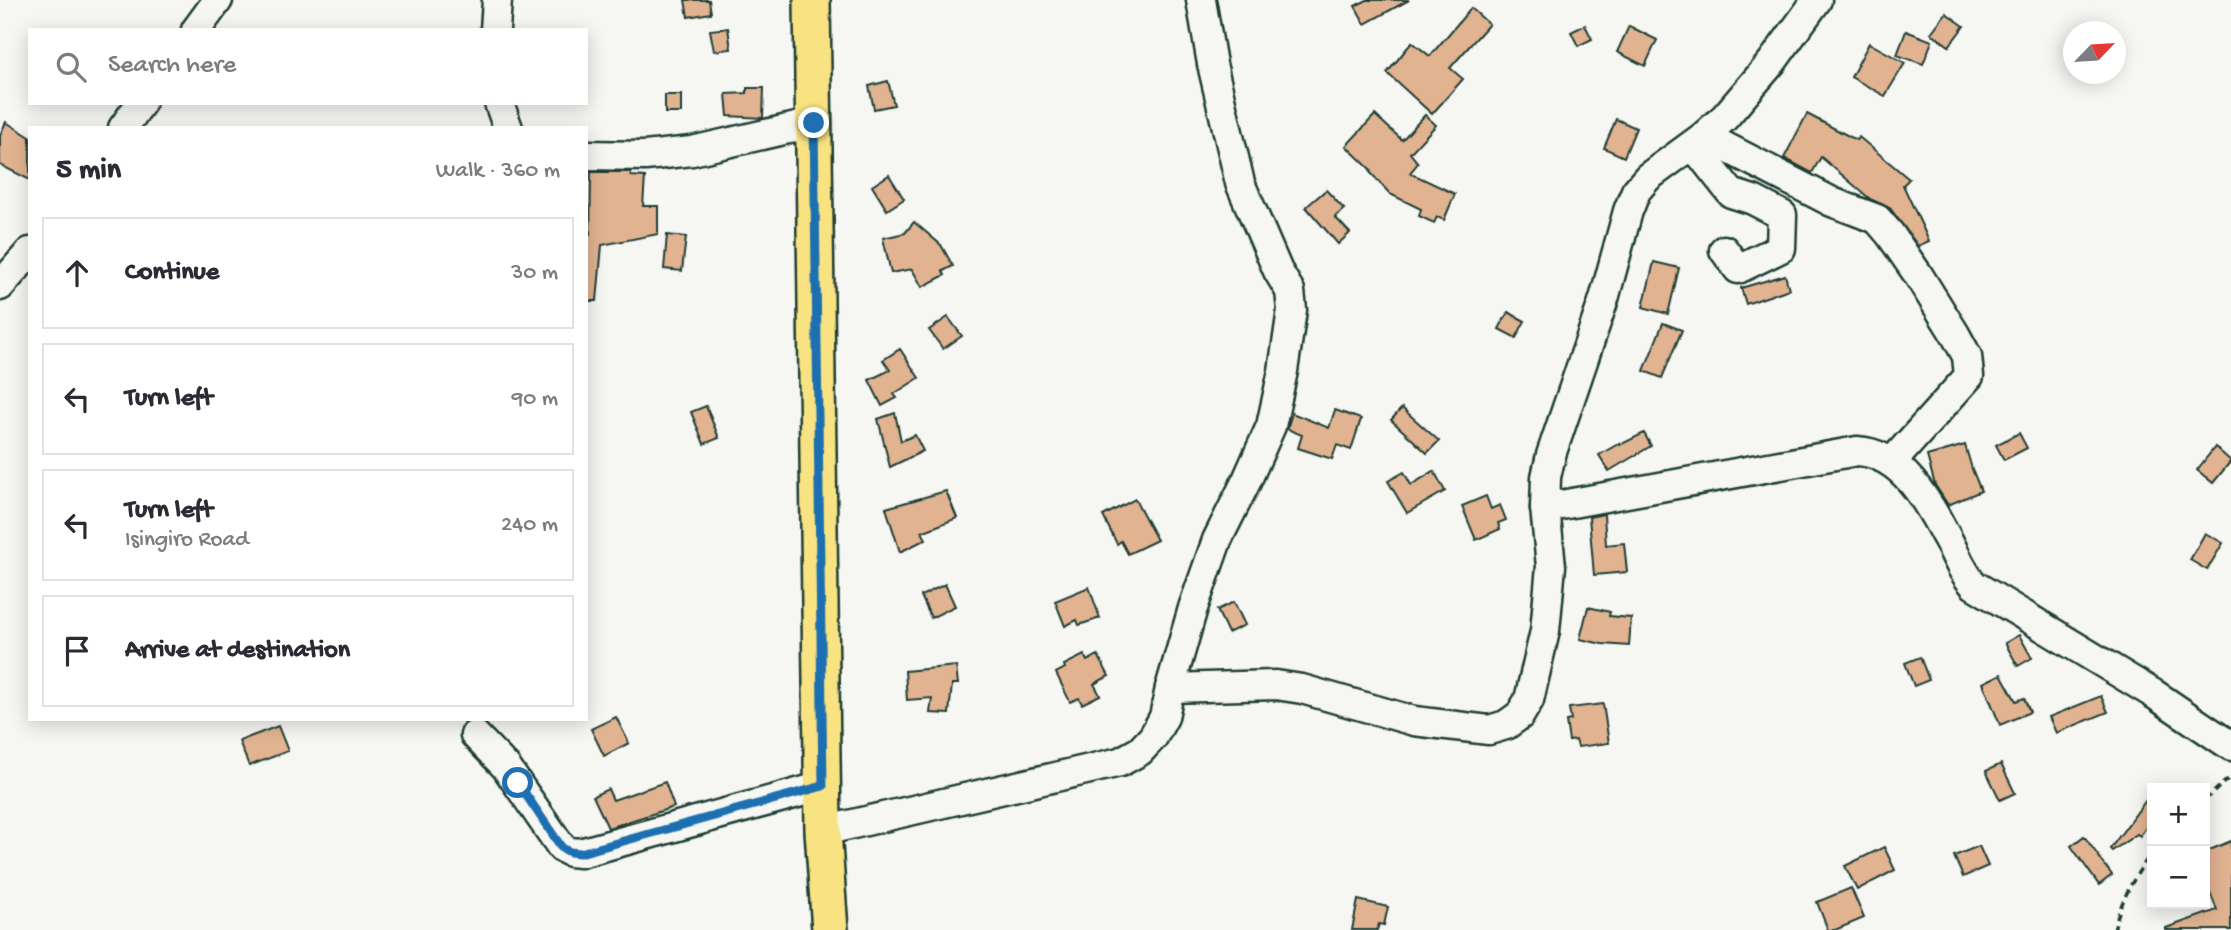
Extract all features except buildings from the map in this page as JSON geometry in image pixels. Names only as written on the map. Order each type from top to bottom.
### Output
[{"type":"main road","points":[[812,0],[823,786],[830,930]]},
{"type":"street","points":[[197,28],[218,0]]},
{"type":"street","points":[[495,28],[497,0]]},
{"type":"street","points":[[824,831],[1119,762],[1140,751],[1153,737],[1164,717],[1193,608],[1217,540],[1271,426],[1292,310],[1290,291],[1273,260],[1240,183],[1212,64],[1201,0]]},
{"type":"street","points":[[1170,688],[1276,685],[1302,689],[1414,721],[1489,730],[1506,725],[1520,715],[1529,700],[1545,631],[1551,566],[1545,508],[1546,477],[1636,191],[1648,177],[1699,140],[1725,117],[1772,62],[1817,0]]},
{"type":"street","points":[[124,126],[140,105]]},
{"type":"street","points":[[500,105],[507,126]]},
{"type":"street","points":[[588,155],[645,156],[692,151],[814,123]]},
{"type":"street","points":[[1699,140],[1731,193],[1753,200],[1782,215],[1781,248],[1738,269],[1724,250]]},
{"type":"street","points":[[1699,140],[1839,205],[1877,219],[1897,244],[1955,334],[1967,356],[1969,376],[1892,462]]},
{"type":"street","points":[[0,286],[28,254]]},
{"type":"street","points":[[1545,508],[1857,451],[1871,452],[1892,462],[1924,498],[1965,576],[1974,585],[2154,694],[2231,746]]},
{"type":"street","points":[[474,736],[506,766],[562,848],[570,852],[580,853],[823,786]]},
{"type":"path","points":[[2210,795],[2231,776]]},
{"type":"path","points":[[2114,930],[2127,891],[2147,861]]},
{"type":"route","points":[[518,783],[562,848],[580,853],[823,786],[814,123]]}]
